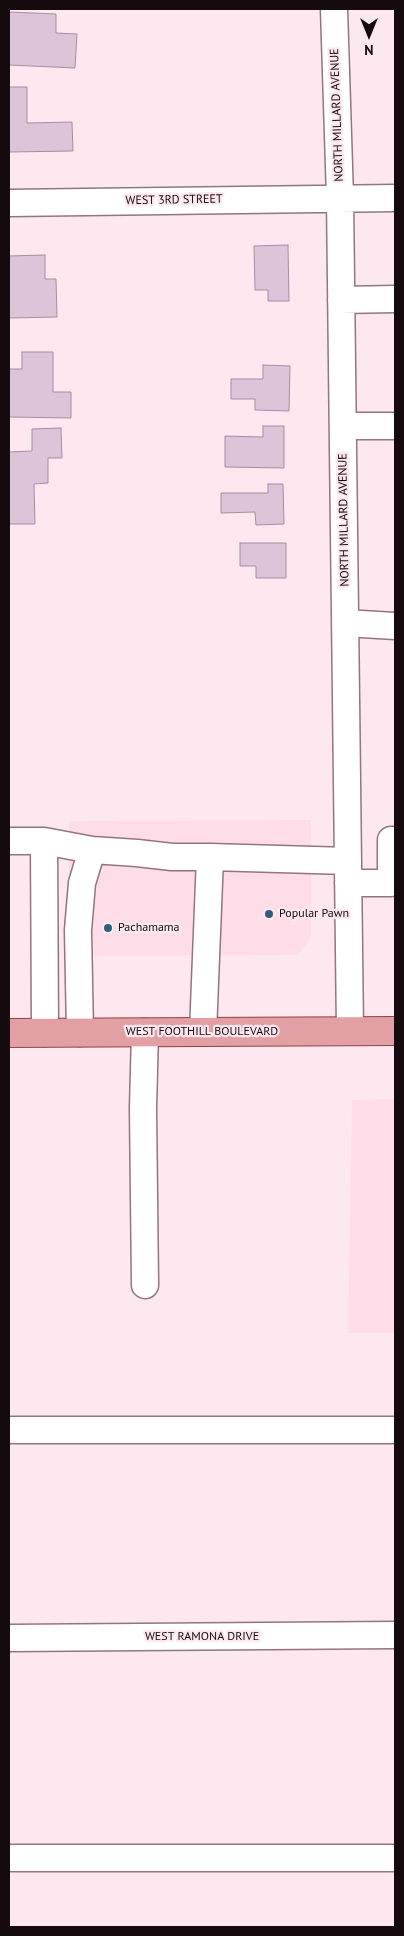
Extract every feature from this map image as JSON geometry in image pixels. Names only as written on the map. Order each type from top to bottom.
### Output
[{"type":"main road","name":"WEST FOOTHILL BOULEVARD","points":[[9,1033],[395,1031]]},
{"type":"street","name":"NORTH MILLARD AVENUE","points":[[334,9],[340,198],[350,1031]]},
{"type":"street","name":"WEST 3RD STREET","points":[[9,203],[395,198]]},
{"type":"street","points":[[341,300],[395,299]]},
{"type":"street","points":[[343,426],[395,426]]},
{"type":"street","points":[[345,622],[395,626]]},
{"type":"street","points":[[9,841],[44,841],[92,850],[172,857],[210,857],[348,872],[391,883],[391,840],[395,840]]},
{"type":"street","points":[[44,841],[45,1033]]},
{"type":"street","points":[[80,1033],[78,930],[82,883],[92,850]]},
{"type":"street","points":[[203,1032],[210,857]]},
{"type":"street","points":[[145,1032],[145,1285]]},
{"type":"street","points":[[9,1430],[395,1430]]},
{"type":"street","name":"WEST RAMONA DRIVE","points":[[9,1638],[395,1635]]},
{"type":"street","points":[[9,1858],[395,1858]]},
{"type":"shaded area","points":[[311,820],[311,937],[298,955],[69,956],[69,821]]},
{"type":"shaded area","points":[[395,1099],[395,1333],[348,1333],[352,1100]]},
{"type":"building","points":[[9,12],[56,14],[56,33],[77,34],[75,68],[9,65]]},
{"type":"building","points":[[9,87],[27,87],[27,123],[72,122],[73,151],[9,152]]},
{"type":"building","points":[[288,245],[289,301],[268,301],[268,290],[255,290],[254,246]]},
{"type":"building","points":[[45,255],[45,279],[56,279],[57,317],[9,318],[9,256]]},
{"type":"building","points":[[22,352],[53,352],[53,392],[71,392],[71,418],[9,417],[9,369],[22,369]]},
{"type":"building","points":[[263,365],[290,366],[289,411],[255,410],[255,399],[231,399],[231,379],[263,379]]},
{"type":"building","points":[[263,426],[284,426],[284,468],[225,467],[225,436],[263,437]]},
{"type":"building","points":[[61,428],[62,458],[48,458],[48,483],[34,484],[35,524],[9,524],[9,452],[32,451],[32,429]]},
{"type":"building","points":[[268,484],[283,484],[284,524],[256,525],[255,512],[221,513],[221,493],[268,493]]},
{"type":"building","points":[[240,543],[286,543],[286,578],[256,578],[256,566],[240,566]]},
{"type":"place","name":"Popular Pawn","points":[[269,914]]},
{"type":"place","name":"Pachamama","points":[[108,928]]}]
